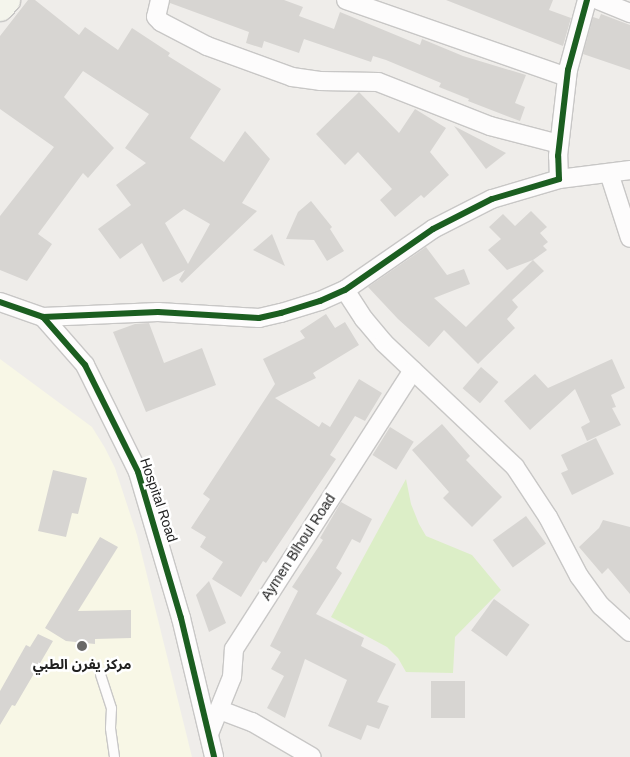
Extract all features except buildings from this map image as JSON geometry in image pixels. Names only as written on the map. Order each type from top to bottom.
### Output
[{"type":"main road","points":[[0,8],[7,0]]},
{"type":"street","points":[[160,0],[156,17],[161,22],[207,46],[292,78],[320,81],[378,82],[490,126],[559,144]]},
{"type":"street","points":[[346,0],[567,77]]},
{"type":"street","points":[[559,179],[559,144],[567,77],[588,0]]},
{"type":"street","points":[[598,0],[630,12]]},
{"type":"street","points":[[0,302],[43,316],[158,312],[259,318],[320,301],[345,290],[433,229],[492,199],[559,179],[630,170]]},
{"type":"street","points":[[609,173],[630,238]]},
{"type":"street","points":[[345,290],[364,319],[384,343],[515,467],[548,517],[580,576],[601,606],[630,632]]},
{"type":"street","name":"Hospital Road","points":[[43,316],[85,365],[138,472],[181,618],[214,757]]},
{"type":"street","name":"Aymen Blhoul Road","points":[[209,734],[232,677],[234,649],[413,370]]},
{"type":"street","points":[[220,710],[252,722],[312,757]]},
{"type":"lane","points":[[100,674],[111,708],[110,728],[114,757]]},
{"type":"shaded area","name":"مركز يفرن الطبي","points":[[0,359],[92,427],[115,468],[137,535],[192,757],[0,757]]},
{"type":"green space","points":[[406,479],[411,504],[426,536],[472,555],[501,590],[455,637],[453,673],[406,672],[398,658],[387,647],[331,617]]},
{"type":"cycle path","points":[[43,317],[158,312],[259,318],[281,313],[320,301],[345,290],[433,229],[492,199],[559,179],[558,156],[568,70],[587,0]]},
{"type":"cycle path","points":[[0,302],[43,317],[85,365],[138,472],[181,618],[214,757]]},
{"type":"place","name":"مركز يفرن الطبي","points":[[82,646]]}]
